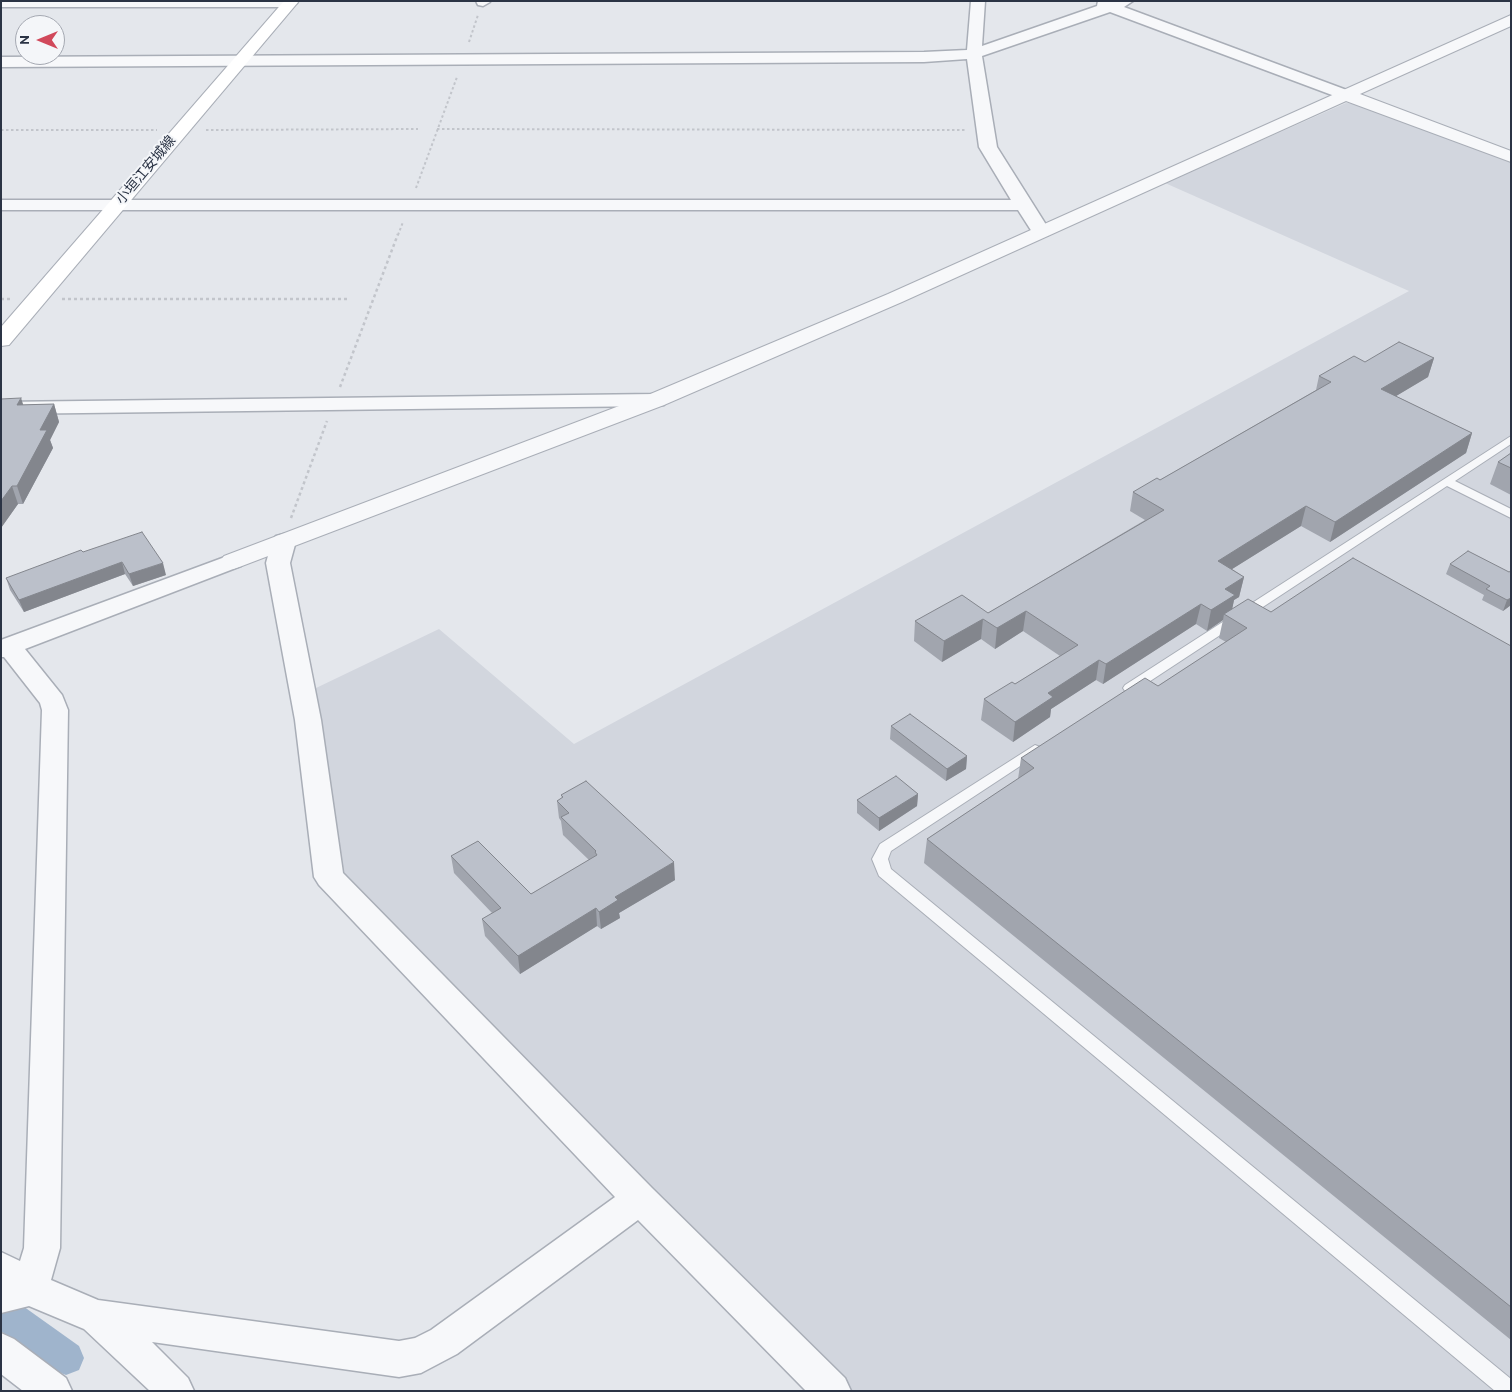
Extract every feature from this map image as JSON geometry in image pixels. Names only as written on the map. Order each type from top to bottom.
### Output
[{"type":"main road","name":"小垣江安城線","points":[[1,340],[118,206],[217,86],[242,60],[291,2]]},
{"type":"street","points":[[978,1],[974,54],[988,147],[1041,231]]},
{"type":"street","points":[[1,62],[914,58],[974,54],[1103,4],[1126,1]]},
{"type":"street","points":[[1,3],[291,2]]},
{"type":"street","points":[[1103,4],[1511,157]]},
{"type":"street","points":[[16,1293],[42,1248],[55,710],[53,701],[5,648],[656,400],[894,298],[1511,20]]},
{"type":"street","points":[[1,205],[1023,205]]},
{"type":"street","points":[[1,408],[656,400]]},
{"type":"street","points":[[289,540],[278,563],[308,720],[329,877],[640,1199],[832,1391]]},
{"type":"street","points":[[1,1268],[16,1293],[97,1317],[398,1359],[421,1355],[444,1342],[640,1199]]},
{"type":"street","points":[[97,1317],[156,1370],[175,1391]]},
{"type":"street","points":[[1,1351],[53,1391]]},
{"type":"lane","points":[[1116,697],[1511,439]]},
{"type":"lane","points":[[1447,481],[1511,514]]},
{"type":"lane","points":[[1050,740],[885,848],[880,859],[884,872],[1510,1391]]},
{"type":"path","points":[[289,540],[290,522],[333,404],[410,205],[483,2]]},
{"type":"path","points":[[1,130],[418,129]]},
{"type":"path","points":[[438,129],[984,130]]},
{"type":"path","points":[[1,299],[350,299]]},
{"type":"shaded area","points":[[1346,103],[1356,104],[1511,161],[1511,1391],[848,1391],[588,1122],[340,872],[314,689],[439,629],[574,744],[1409,291],[1165,183]]},
{"type":"building","points":[[1399,342],[1434,358],[1381,389],[1472,433],[1335,522],[1306,506],[1218,561],[1244,577],[1225,589],[1235,595],[1211,610],[1201,604],[1106,664],[1099,660],[1048,693],[1053,697],[1015,722],[984,699],[1012,682],[1015,684],[1078,645],[1026,611],[997,628],[983,619],[944,641],[915,621],[962,595],[988,613],[1164,510],[1133,492],[1157,478],[1160,480],[1331,382],[1319,376],[1354,356],[1365,362]]},
{"type":"building","points":[[21,398],[17,405],[54,404],[40,430],[47,430],[17,486],[12,486],[1,501],[1,399]]},
{"type":"building","points":[[1511,453],[1511,468],[1498,462]]},
{"type":"building","points":[[142,532],[163,563],[129,574],[122,562],[19,600],[6,578],[81,550],[83,552]]},
{"type":"building","points":[[1468,551],[1509,572],[1511,571],[1511,598],[1507,600],[1486,589],[1490,586],[1450,564]]},
{"type":"building","points":[[1353,558],[1511,646],[1511,1307],[927,839],[1034,768],[1021,758],[1145,678],[1158,686],[1247,628],[1224,614],[1248,599],[1271,612]]},
{"type":"building","points":[[910,714],[967,756],[947,769],[891,726]]},
{"type":"building","points":[[896,776],[918,794],[879,818],[857,800]]},
{"type":"building","points":[[586,781],[674,862],[615,897],[618,900],[599,912],[596,908],[518,956],[482,919],[501,908],[451,856],[478,841],[531,894],[597,855],[596,851],[561,817],[569,813],[557,801],[563,797],[561,795]]},
{"type":"waterway","points":[[1,1310],[66,1358]]}]
